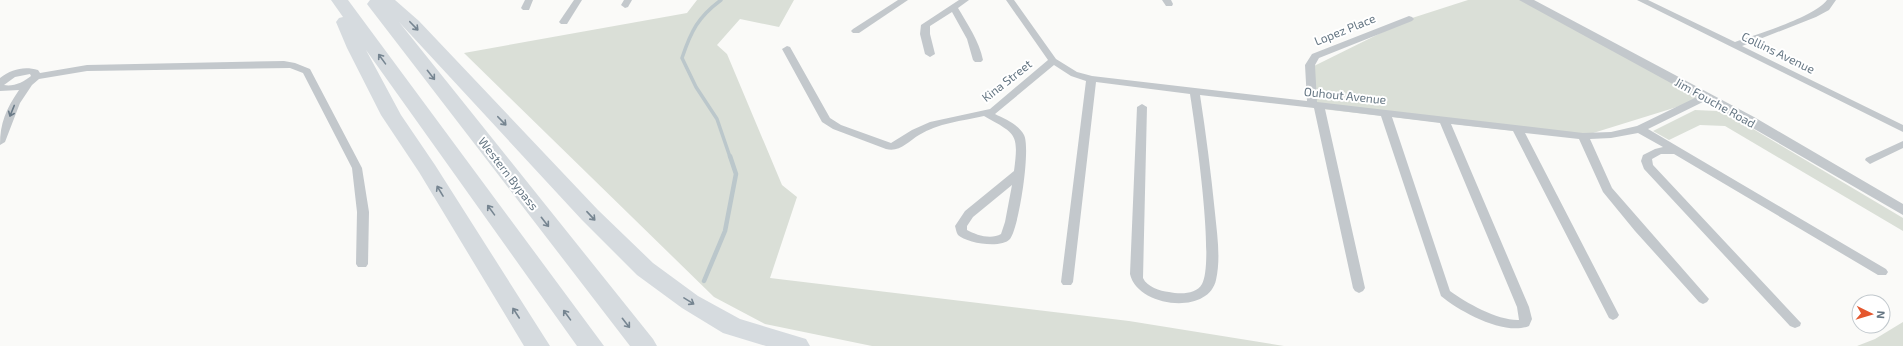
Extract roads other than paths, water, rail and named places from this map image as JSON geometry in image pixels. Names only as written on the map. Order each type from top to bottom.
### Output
[{"type":"highway","points":[[336,0],[356,48],[391,115],[428,170],[537,346]]},
{"type":"highway","points":[[339,0],[591,346]]},
{"type":"highway","name":"Western Bypass","points":[[373,0],[644,346]]},
{"type":"highway","points":[[385,0],[413,25],[590,215],[645,269],[690,302],[732,326],[797,346]]},
{"type":"street","points":[[564,22],[578,0]]},
{"type":"street","points":[[856,31],[904,0]]},
{"type":"street","points":[[930,54],[925,34],[926,25],[965,0]]},
{"type":"street","name":"Ouhout Avenue","points":[[1010,0],[1053,60],[1074,74],[1091,79],[1584,136],[1611,135],[1640,129],[1705,97]]},
{"type":"street","name":"Jim Fouche Road","points":[[1525,0],[1749,120],[1903,210]]},
{"type":"street","name":"Collins Avenue","points":[[1641,0],[1903,129]]},
{"type":"street","points":[[1734,46],[1813,15],[1826,8],[1832,0]]},
{"type":"street","points":[[953,7],[971,38],[978,60]]},
{"type":"street","name":"Lopez Place","points":[[1360,288],[1316,106],[1310,65],[1315,56],[1410,19]]},
{"type":"street","name":"Kina Street","points":[[787,49],[826,120],[837,127],[890,147],[897,145],[923,128],[986,113],[998,107],[1053,60]]},
{"type":"street","points":[[0,88],[16,88],[32,80],[70,70],[95,68],[284,64],[302,68],[307,71],[357,168],[363,212],[362,264]]},
{"type":"street","points":[[0,88],[10,75],[22,71],[35,72],[32,80],[15,103],[0,142]]},
{"type":"street","points":[[1067,282],[1091,79]]},
{"type":"street","points":[[1142,107],[1136,274],[1137,281],[1145,289],[1156,293],[1185,298],[1197,297],[1204,292],[1210,282],[1212,244],[1205,155],[1195,92]]},
{"type":"street","points":[[986,113],[1018,134],[1022,148],[1019,173],[1009,230],[1003,238],[990,240],[967,236],[962,232],[961,226],[969,214],[1019,173]]},
{"type":"street","points":[[1386,114],[1444,293],[1456,302],[1491,318],[1514,325],[1520,325],[1524,322],[1525,317],[1523,307],[1444,120]]},
{"type":"street","points":[[1517,128],[1613,315]]},
{"type":"street","points":[[1640,129],[1882,272]]},
{"type":"street","points":[[1584,136],[1606,189],[1703,299]]},
{"type":"street","points":[[1870,160],[1903,144]]},
{"type":"street","points":[[1675,150],[1659,152],[1647,157],[1646,161],[1648,166],[1795,323]]},
{"type":"waterway","points":[[721,0],[706,12],[696,25],[682,58],[696,87],[717,119],[730,157]]},
{"type":"waterway","points":[[704,281],[725,231],[736,174],[730,156]]}]
